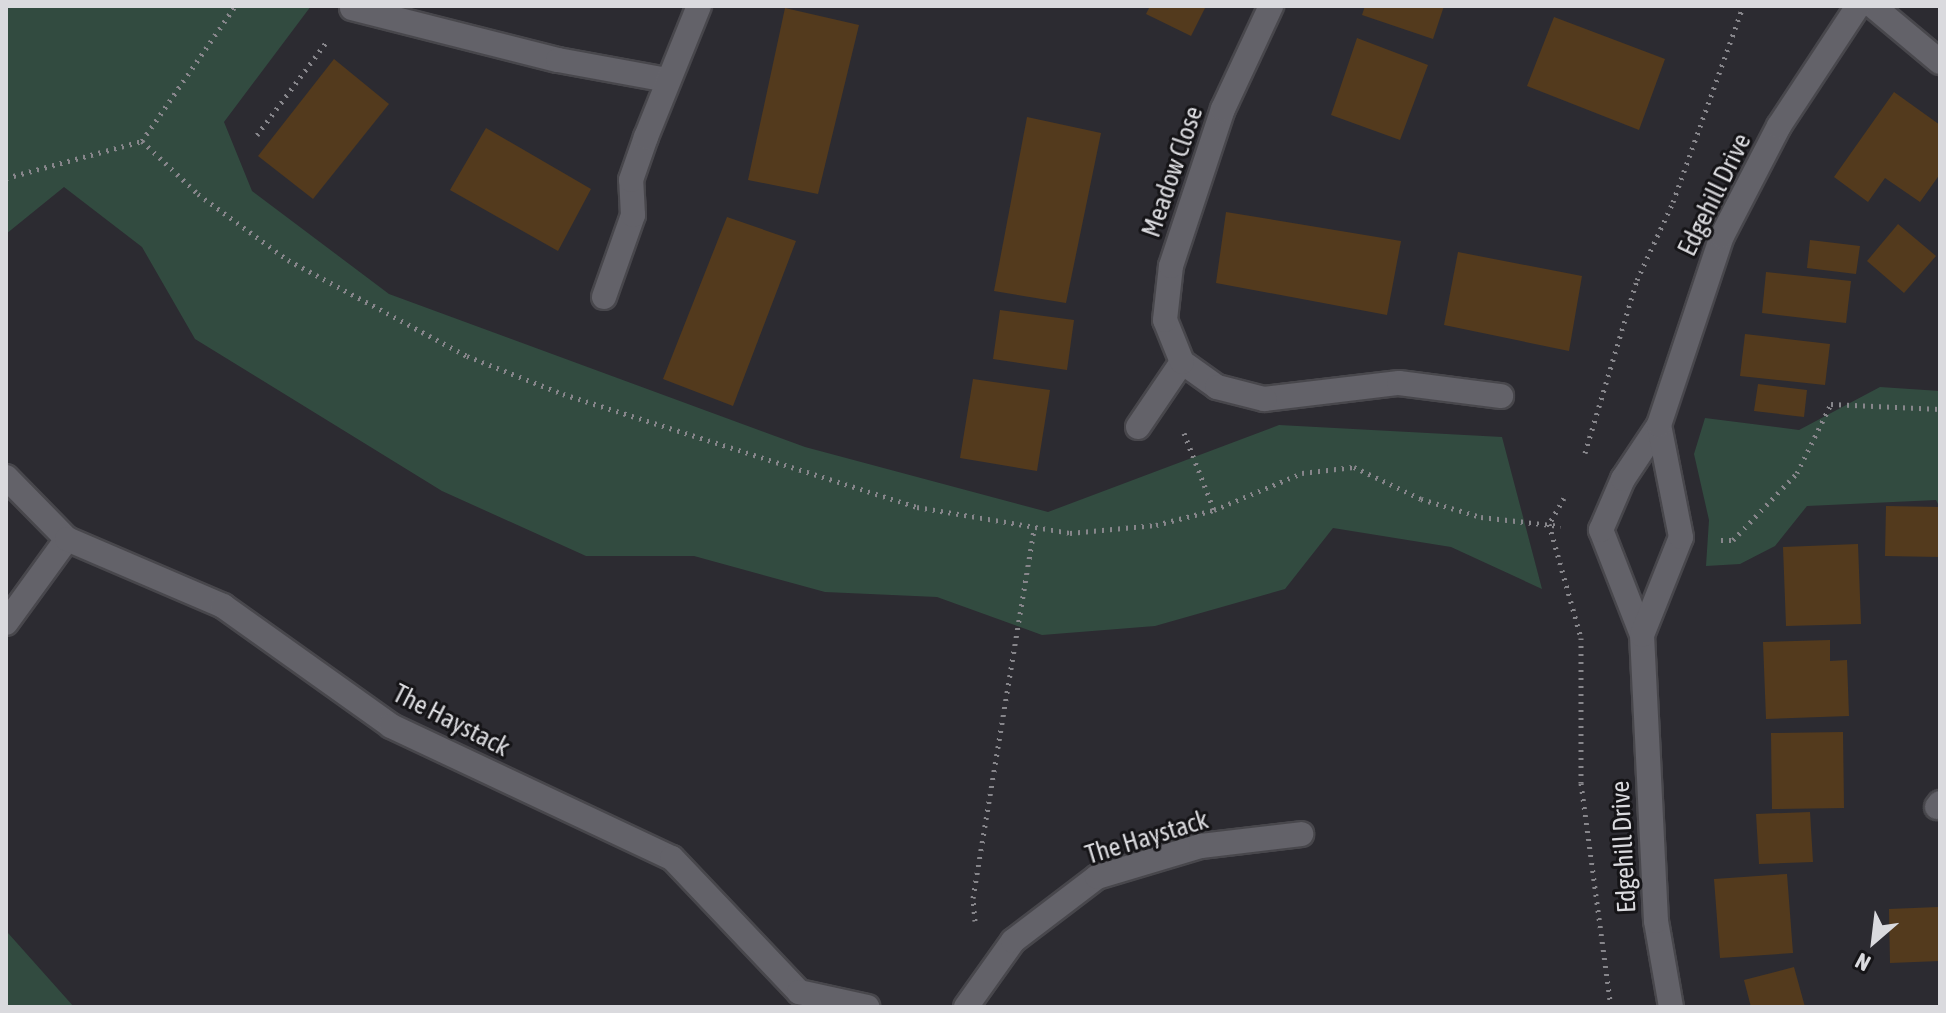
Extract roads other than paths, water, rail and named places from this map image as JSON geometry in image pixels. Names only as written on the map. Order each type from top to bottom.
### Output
[{"type":"street","points":[[604,297],[633,215],[631,180],[667,80],[699,6]]},
{"type":"street","name":"Meadow Close","points":[[1182,362],[1165,320],[1171,266],[1223,109],[1271,6]]},
{"type":"street","name":"Edgehill Drive","points":[[1671,1007],[1656,921],[1642,635],[1601,530],[1623,479],[1659,425],[1722,236],[1779,126],[1858,6]]},
{"type":"street","points":[[1873,6],[1940,62]]},
{"type":"street","points":[[352,8],[558,60],[667,80]]},
{"type":"street","points":[[1138,427],[1168,391],[1182,362],[1217,387],[1264,399],[1399,383],[1501,396]]},
{"type":"street","name":"Edgehill Drive","points":[[1642,635],[1681,537],[1659,425]]},
{"type":"street","name":"The Haystack","points":[[6,477],[67,539],[223,606],[391,726],[672,858],[799,992],[867,1007]]},
{"type":"street","points":[[6,623],[67,539]]},
{"type":"street","name":"The Haystack","points":[[966,1007],[1013,941],[1097,877],[1201,846],[1301,834]]}]
